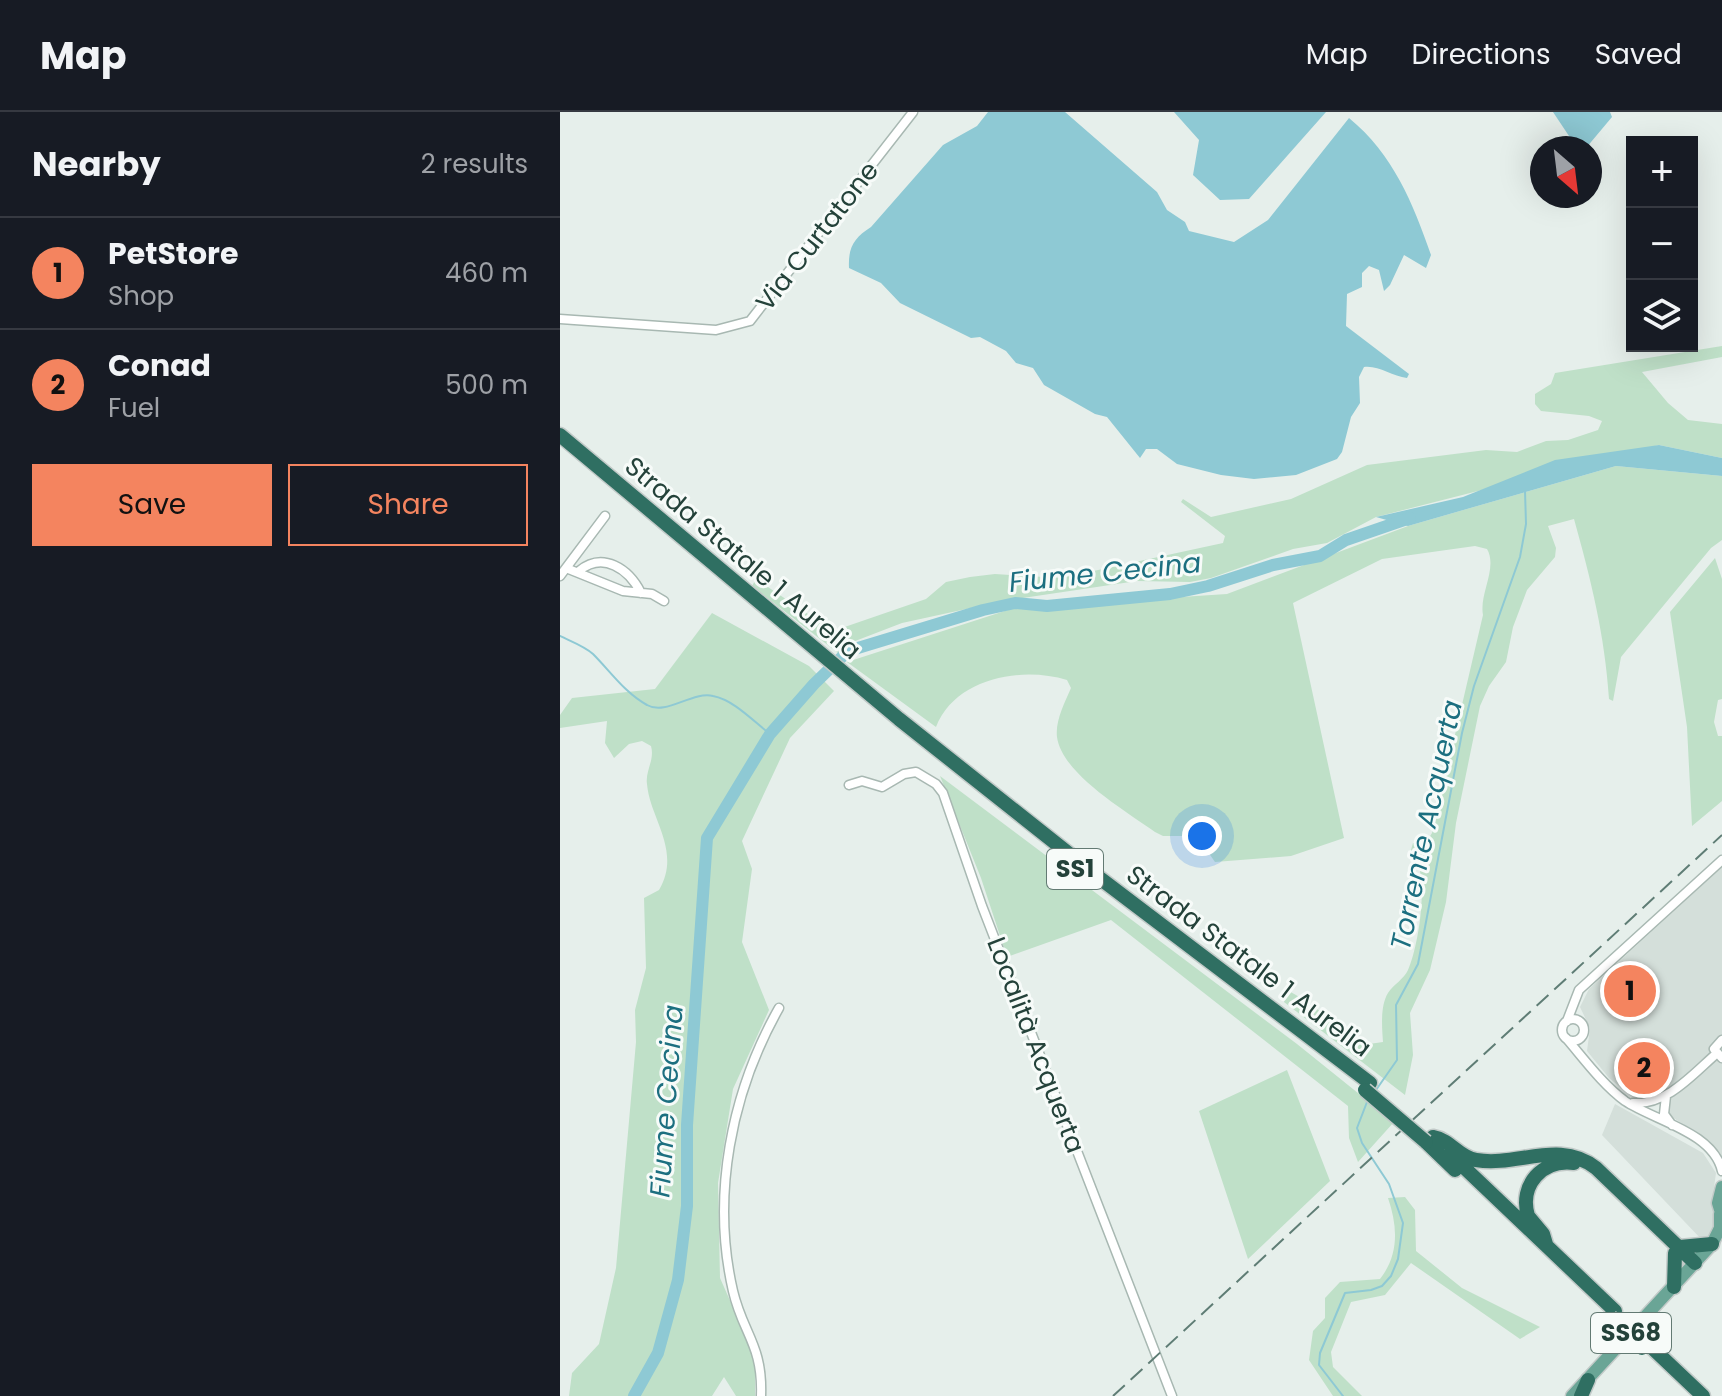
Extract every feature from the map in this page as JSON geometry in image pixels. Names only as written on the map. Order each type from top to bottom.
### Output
[{"type":"highway","name":"Strada Statale 1 Aurelia","points":[[560,435],[791,635]]},
{"type":"highway","name":"Strada Statale 1 Aurelia","points":[[560,446],[896,723],[1367,1086],[1430,1138],[1546,1244],[1612,1314]]},
{"type":"highway","name":"Strada Statale 1 Aurelia","points":[[1430,1138],[1644,1345],[1691,1396]]},
{"type":"highway","points":[[1430,1138],[1445,1140],[1460,1154],[1476,1160],[1561,1153],[1582,1158],[1596,1168],[1693,1265]]},
{"type":"highway","name":"SS1","points":[[1546,1244],[1543,1234],[1528,1216],[1526,1196],[1541,1171],[1566,1162],[1592,1172],[1678,1250]]},
{"type":"highway","points":[[1678,1250],[1717,1241]]},
{"type":"highway","points":[[1674,1287],[1678,1250]]},
{"type":"highway","name":"Strada Statale 1 Aurelia","points":[[1644,1345],[1703,1396]]},
{"type":"highway","points":[[1581,1396],[1588,1380]]},
{"type":"main road","name":"SS68","points":[[1572,1396],[1717,1241],[1721,1215],[1718,1197],[1722,1186]]},
{"type":"street","name":"Via Curtatone","points":[[560,319],[716,330],[750,321],[913,112]]},
{"type":"street","points":[[563,572],[605,516]]},
{"type":"street","points":[[563,572],[579,571],[598,560],[606,561],[629,576],[641,593]]},
{"type":"street","points":[[579,571],[623,591],[657,596],[664,601]]},
{"type":"street","name":"Località Acquerta","points":[[849,785],[862,781],[882,787],[904,774],[916,772],[936,784],[943,793],[987,918],[1172,1396]]},
{"type":"street","points":[[1722,860],[1585,984],[1562,1031],[1628,1102],[1702,1141],[1722,1167]]},
{"type":"street","points":[[1575,1000],[1591,1065]]},
{"type":"street","points":[[761,1396],[756,1348],[739,1311],[729,1270],[725,1167],[735,1116],[779,1008]]},
{"type":"street","points":[[1567,1021],[1575,1019],[1582,1024]]},
{"type":"street","points":[[1566,1038],[1576,1040],[1582,1035]]},
{"type":"street","points":[[1628,1102],[1648,1103],[1666,1096],[1719,1056],[1715,1046],[1722,1040]]},
{"type":"street","points":[[1666,1096],[1664,1114],[1675,1128]]},
{"type":"shaded area","points":[[1722,867],[1722,1157],[1704,1137],[1667,1114],[1667,1100],[1635,1099],[1609,1078],[1587,1051],[1590,1028],[1580,1007],[1589,989]]},
{"type":"shaded area","points":[[1615,1104],[1703,1153],[1716,1173],[1712,1202],[1716,1221],[1710,1236],[1703,1241],[1602,1135]]},
{"type":"green space","points":[[1722,346],[1722,357],[1642,372],[1668,403],[1688,420],[1722,424],[1722,458],[1659,445],[1376,517],[1327,543],[1293,549],[1211,578],[1190,582],[1137,581],[1003,601],[902,623],[850,643],[838,653],[752,586],[756,579],[833,631],[926,599],[946,582],[995,574],[1061,578],[1223,543],[1225,536],[1181,502],[1183,499],[1211,517],[1291,499],[1367,465],[1486,450],[1517,452],[1546,441],[1568,440],[1598,430],[1602,421],[1589,416],[1541,411],[1535,404],[1535,394],[1551,384],[1555,373]]},
{"type":"green space","points":[[1616,466],[1722,476],[1722,540],[1711,548],[1621,657],[1613,701],[1609,699],[1596,608],[1574,519],[1548,526],[1556,548],[1555,557],[1527,590],[1513,627],[1506,662],[1489,686],[1480,706],[1456,823],[1446,902],[1430,970],[1410,1013],[1413,1055],[1405,1095],[1284,1002],[1287,990],[1369,1044],[1383,1042],[1385,998],[1408,970],[1419,927],[1421,874],[1411,850],[1413,843],[1425,844],[1432,833],[1483,615],[1483,598],[1490,573],[1487,549],[1475,546],[1382,559],[1293,603],[1344,838],[1291,856],[1215,862],[1197,836],[1163,836],[1097,790],[1070,764],[1061,751],[1057,737],[1059,718],[1071,688],[1067,680],[1030,675],[991,680],[958,697],[945,710],[936,727],[847,662],[1014,608],[1227,594],[1408,526]]},
{"type":"green space","points":[[1715,558],[1722,579],[1722,699],[1718,700],[1714,722],[1718,736],[1722,736],[1722,801],[1692,826],[1687,727],[1670,612]]},
{"type":"green space","points":[[712,613],[809,666],[834,691],[790,738],[742,841],[752,869],[742,942],[769,1010],[733,1089],[718,1183],[720,1278],[755,1357],[755,1396],[736,1396],[724,1377],[712,1396],[569,1396],[572,1373],[599,1344],[616,1268],[636,1042],[635,1010],[646,968],[644,898],[659,890],[667,862],[663,836],[647,784],[651,746],[642,741],[629,744],[614,758],[605,743],[607,721],[560,728],[560,715],[572,698],[655,689]]},
{"type":"green space","points":[[940,776],[1297,1044],[1394,1122],[1358,1162],[1349,1138],[1348,1106],[1111,920],[1007,957],[981,878]]},
{"type":"green space","points":[[1287,1070],[1330,1181],[1248,1259],[1199,1111]]},
{"type":"green space","points":[[1405,1197],[1415,1210],[1416,1251],[1462,1288],[1540,1327],[1520,1339],[1411,1263],[1385,1295],[1351,1302],[1331,1352],[1333,1367],[1362,1396],[1333,1396],[1309,1360],[1313,1331],[1325,1318],[1325,1298],[1340,1282],[1380,1279],[1391,1260],[1395,1240],[1388,1198]]},
{"type":"water","points":[[988,112],[1065,112],[1157,192],[1167,210],[1185,222],[1189,231],[1234,242],[1268,220],[1349,118],[1390,163],[1417,217],[1431,255],[1426,268],[1404,255],[1384,291],[1379,270],[1369,266],[1362,273],[1362,287],[1347,294],[1346,326],[1409,374],[1407,378],[1364,367],[1359,377],[1360,403],[1351,417],[1342,452],[1337,459],[1296,475],[1254,479],[1221,475],[1177,464],[1157,449],[1146,449],[1140,458],[1107,417],[1095,414],[1044,385],[1033,368],[1016,363],[1006,351],[980,337],[971,338],[900,303],[881,283],[849,268],[851,249],[856,239],[871,227],[943,145],[977,126]]},
{"type":"water","points":[[1174,112],[1326,112],[1249,199],[1220,200],[1193,175],[1199,140]]},
{"type":"water","points":[[1553,112],[1610,112],[1612,117],[1596,136],[1569,136]]},
{"type":"water","points":[[1659,445],[1722,458],[1722,476],[1616,466],[1408,526],[1376,517],[1463,497],[1555,460]]},
{"type":"waterway","name":"Torrente Acquerta","points":[[1376,1090],[1397,1060],[1396,1005],[1418,964],[1462,733],[1474,686],[1520,557],[1526,524],[1525,491]]},
{"type":"waterway","name":"Fiume Cecina","points":[[634,1396],[658,1353],[678,1280],[687,1206],[687,1125],[707,838],[770,734],[814,684],[848,651],[983,610],[1015,603],[1047,606],[1170,594],[1208,586],[1273,565],[1320,556],[1346,540],[1410,518]]},
{"type":"waterway","points":[[560,636],[589,651],[625,688],[647,705],[662,708],[696,697],[713,696],[736,706],[770,734]]},
{"type":"waterway","name":"Torrente Acquerta","points":[[1343,1396],[1319,1365],[1320,1353],[1345,1293],[1382,1286],[1391,1276],[1398,1259],[1403,1223],[1389,1184],[1362,1143],[1357,1128],[1367,1102]]},
{"type":"railway","points":[[1113,1396],[1722,835]]},
{"type":"place","name":"PetStore","points":[[1630,991]]},
{"type":"place","name":"Conad","points":[[1644,1068]]}]
